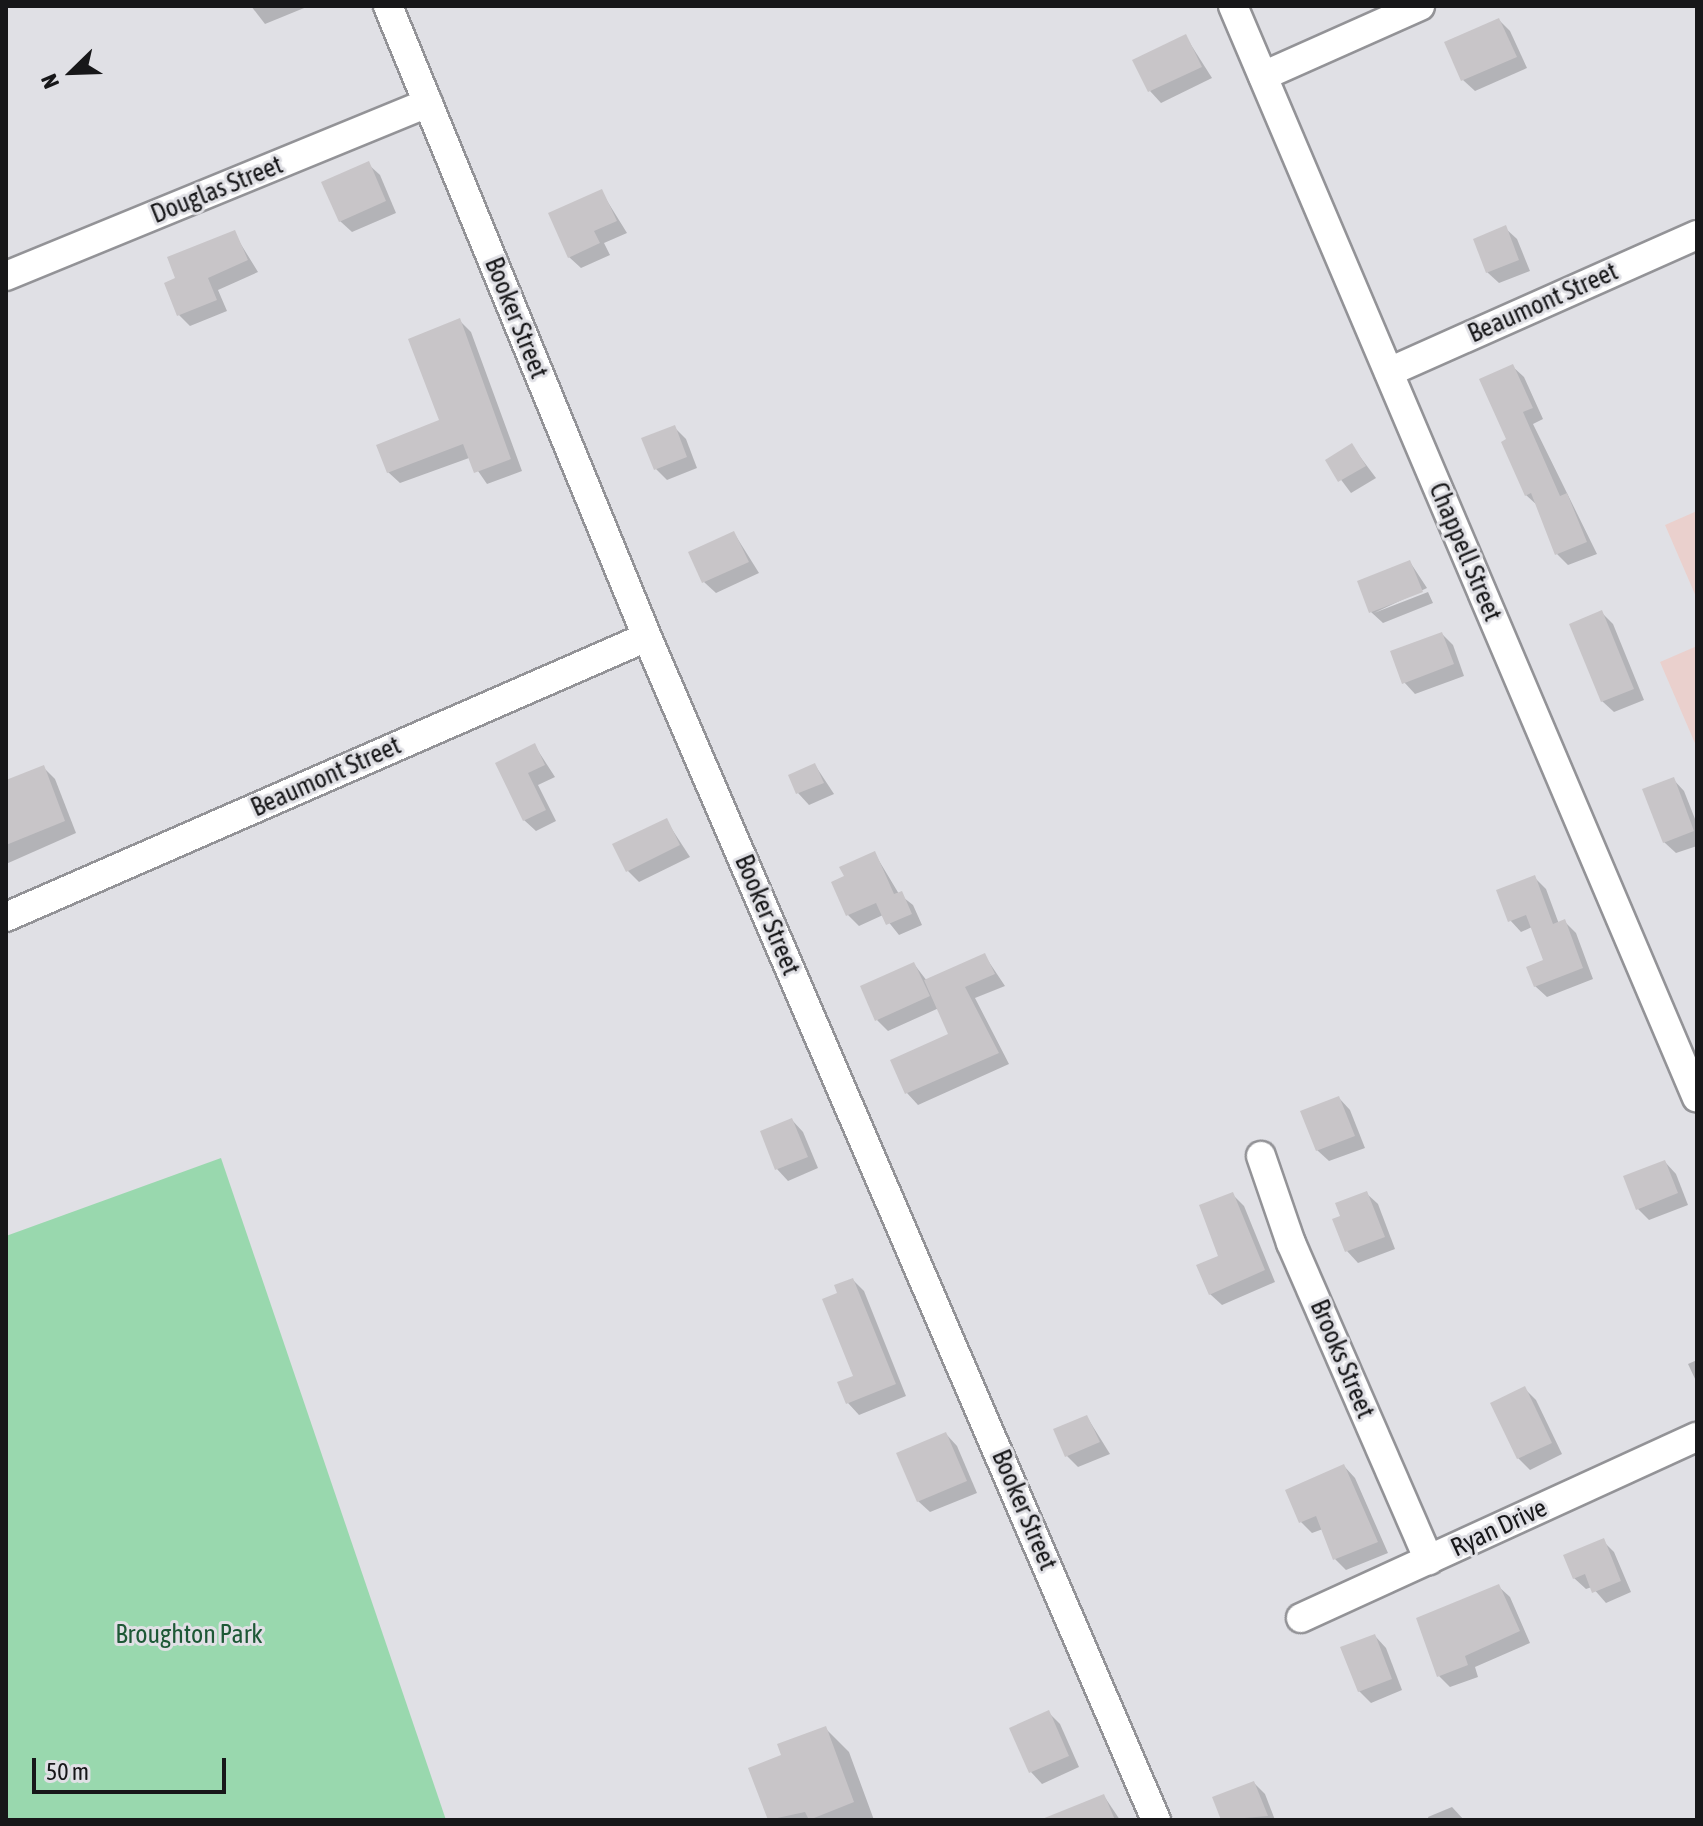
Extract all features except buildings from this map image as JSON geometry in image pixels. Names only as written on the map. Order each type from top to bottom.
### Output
[{"type":"street","name":"Booker Street","points":[[388,6],[647,637],[1156,1820]]},
{"type":"street","name":"Chappell Street","points":[[1233,6],[1697,1098]]},
{"type":"street","points":[[1263,76],[1420,6]]},
{"type":"street","name":"Douglas Street","points":[[6,276],[428,103]]},
{"type":"street","name":"Beaumont Street","points":[[1389,372],[1697,235]]},
{"type":"street","name":"Beaumont Street","points":[[6,917],[647,637]]},
{"type":"street","name":"Brooks Street","points":[[1261,1156],[1291,1243],[1429,1560]]},
{"type":"street","name":"Ryan Drive","points":[[1301,1618],[1697,1437]]},
{"type":"shaded area","points":[[1697,511],[1697,599],[1665,525]]},
{"type":"shaded area","points":[[1697,646],[1697,748],[1660,662]]},
{"type":"green space","name":"Broughton Park","points":[[221,1158],[446,1820],[6,1820],[6,1236]]}]
